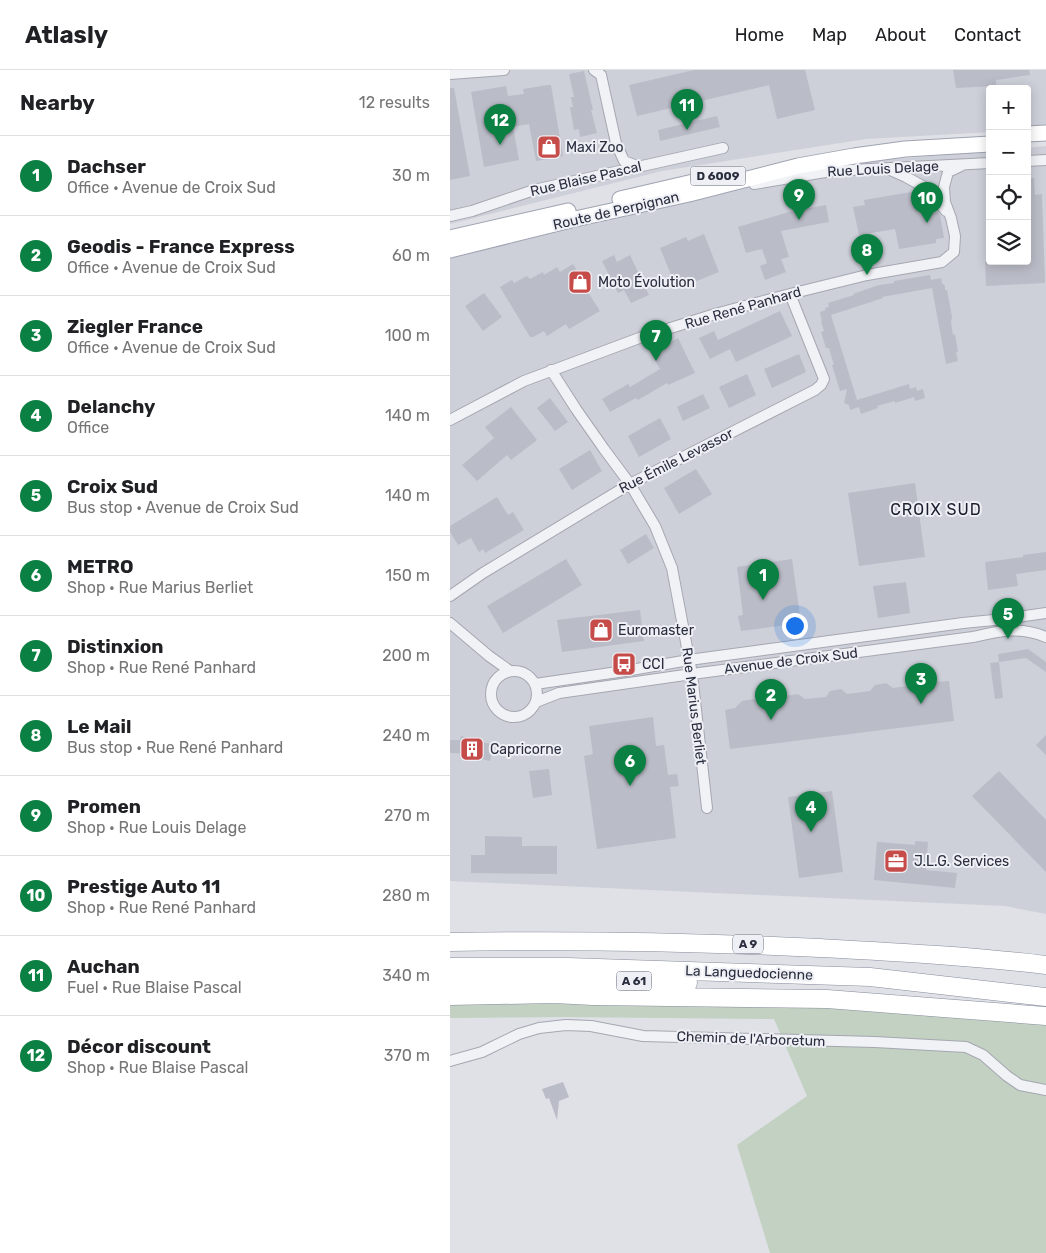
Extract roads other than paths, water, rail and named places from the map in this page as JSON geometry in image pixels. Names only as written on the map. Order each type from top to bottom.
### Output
[{"type":"highway","name":"La Languedocienne","points":[[450,942],[550,940],[745,944],[938,955],[1046,965]]},
{"type":"highway","name":"La Languedocienne","points":[[450,967],[568,967],[870,977],[1046,997]]},
{"type":"highway","name":"A 61","points":[[450,981],[495,979],[689,983],[773,974]]},
{"type":"highway","points":[[450,996],[554,994],[828,999],[1046,1016]]},
{"type":"highway","points":[[450,1005],[594,996]]},
{"type":"main road","points":[[1031,134],[1046,133]]},
{"type":"main road","name":"Route de Perpignan","points":[[450,238],[810,154],[896,141],[986,136]]},
{"type":"main road","points":[[1031,142],[1046,141]]},
{"type":"main road","name":"Route de Perpignan","points":[[450,250],[689,194],[798,166],[905,149],[986,144]]},
{"type":"street","points":[[450,74],[504,70]]},
{"type":"street","points":[[594,70],[601,75],[616,143],[624,161],[637,166]]},
{"type":"street","name":"Rue Blaise Pascal","points":[[450,216],[472,211],[534,190],[723,148]]},
{"type":"street","points":[[1031,161],[1046,160]]},
{"type":"street","name":"Rue Louis Delage","points":[[689,194],[831,171],[986,163]]},
{"type":"street","name":"Rue René Panhard","points":[[450,420],[524,381],[551,370],[628,342],[715,314],[867,275],[942,262],[954,252],[955,236],[945,202],[944,187],[948,172],[963,165]]},
{"type":"street","points":[[886,168],[928,189],[951,218]]},
{"type":"street","name":"Rue Émile Levassor","points":[[450,596],[483,573],[630,484],[821,386],[824,379],[790,294]]},
{"type":"street","name":"Rue Marius Berliet","points":[[551,370],[598,441],[630,484],[655,526],[672,568],[692,674],[707,808]]},
{"type":"street","name":"Avenue de Croix Sud","points":[[535,684],[689,660],[1046,612]]},
{"type":"street","points":[[450,623],[510,671]]},
{"type":"street","name":"Avenue de Croix Sud","points":[[536,702],[559,693],[973,637],[1005,630],[1019,630],[1046,637]]},
{"type":"street","points":[[489,656],[496,666],[496,679]]},
{"type":"street","points":[[510,671],[520,671],[529,676],[535,684],[538,693],[536,702],[530,712],[519,717],[508,716],[498,710],[492,701],[491,689],[496,679],[503,673],[510,671]]},
{"type":"street","name":"Chemin de l'Arboretum","points":[[450,1061],[482,1052],[519,1034],[539,1028],[566,1025],[591,1026],[643,1036],[875,1042],[966,1047],[983,1055],[1020,1085],[1046,1090]]},
{"type":"place","name":"Auchan","points":[[687,130]]},
{"type":"place","name":"Décor discount","points":[[500,145]]},
{"type":"place","name":"Maxi Zoo","points":[[549,147]]},
{"type":"place","name":"Promen","points":[[799,220]]},
{"type":"place","name":"Prestige Auto 11","points":[[927,223]]},
{"type":"place","name":"Le Mail","points":[[867,275]]},
{"type":"place","name":"Moto Évolution","points":[[580,282]]},
{"type":"place","name":"Distinxion","points":[[656,361]]},
{"type":"place","name":"Dachser","points":[[763,600]]},
{"type":"place","name":"Euromaster","points":[[601,630]]},
{"type":"place","name":"Croix Sud","points":[[1008,639]]},
{"type":"place","name":"CCI","points":[[624,664]]},
{"type":"place","name":"Ziegler France","points":[[921,704]]},
{"type":"place","name":"Geodis - France Express","points":[[771,720]]},
{"type":"place","name":"Capricorne","points":[[472,749]]},
{"type":"place","name":"METRO","points":[[630,786]]},
{"type":"place","name":"Delanchy","points":[[811,832]]},
{"type":"place","name":"J.L.G. Services","points":[[896,861]]},
{"type":"district","name":"CROIX SUD","points":[[936,509]]}]
